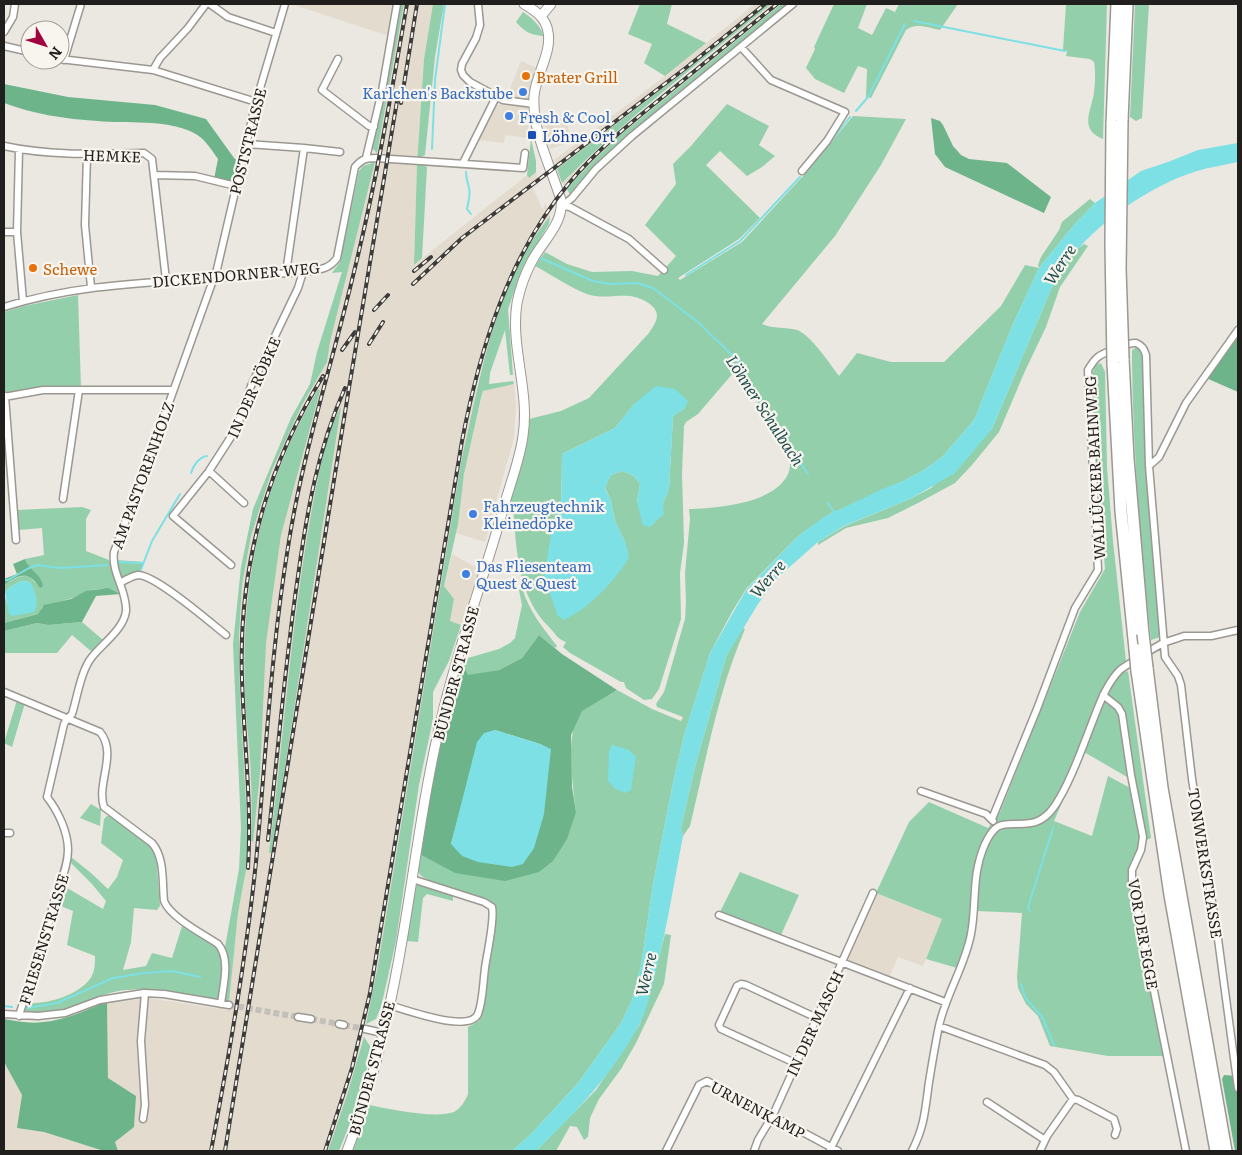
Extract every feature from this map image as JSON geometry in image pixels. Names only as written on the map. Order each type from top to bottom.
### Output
[{"type":"highway","points":[[1117,4],[1120,269],[1118,361],[1121,511],[1135,649],[1142,669],[1226,1151]]},
{"type":"highway","points":[[1117,122],[1127,4]]},
{"type":"highway","points":[[1118,361],[1143,634],[1142,669],[1170,895],[1216,1151]]},
{"type":"main road","points":[[524,4],[541,16],[549,39],[535,88],[534,104],[538,132],[562,206]]},
{"type":"main road","points":[[541,16],[551,4]]},
{"type":"main road","name":"BÜNDER STRASSE","points":[[347,1151],[361,1114],[383,1033],[402,943],[422,815],[441,717],[523,438],[525,408],[516,327],[518,300],[527,271],[559,219],[562,206]]},
{"type":"street","points":[[4,32],[13,17],[16,4]]},
{"type":"street","points":[[70,35],[80,4]]},
{"type":"street","points":[[153,70],[160,58],[188,28],[206,4]]},
{"type":"street","points":[[210,4],[228,17],[276,33]]},
{"type":"street","name":"POSTSTRASSE","points":[[213,278],[224,242],[256,102],[285,4]]},
{"type":"street","name":"DICKENDORNER WEG","points":[[4,308],[22,301],[91,287],[166,280],[303,272],[323,269],[332,264],[337,258],[356,167],[366,158],[374,127],[384,82],[397,4]]},
{"type":"street","points":[[478,4],[480,25],[461,70],[466,79],[503,100],[534,104]]},
{"type":"street","points":[[562,206],[572,198],[596,169],[632,136],[793,4]]},
{"type":"street","points":[[4,46],[20,50]]},
{"type":"street","points":[[741,47],[771,80],[845,112],[827,142],[802,171]]},
{"type":"street","points":[[338,59],[322,90],[368,126],[374,127]]},
{"type":"street","points":[[70,60],[153,70],[256,102]]},
{"type":"street","points":[[463,163],[496,97]]},
{"type":"street","points":[[246,144],[340,152]]},
{"type":"street","name":"HEMKE","points":[[4,146],[19,150],[87,155],[144,153],[152,160],[155,175],[195,176],[236,186]]},
{"type":"street","points":[[286,273],[304,148]]},
{"type":"street","points":[[19,150],[17,232],[22,301]]},
{"type":"street","points":[[366,158],[523,168],[525,153]]},
{"type":"street","points":[[87,155],[85,225],[91,287]]},
{"type":"street","points":[[155,175],[166,280]]},
{"type":"street","points":[[562,206],[570,207],[629,239],[664,270]]},
{"type":"street","points":[[4,232],[17,232]]},
{"type":"street","name":"IN DER RÖBKE","points":[[231,565],[173,516],[208,472],[238,426],[251,386],[294,296],[303,272]]},
{"type":"street","name":"AM PASTORENHOLZ","points":[[67,719],[72,714],[90,658],[123,620],[126,612],[125,601],[114,566],[114,552],[213,278]]},
{"type":"street","points":[[1149,466],[1159,457],[1186,403],[1238,330]]},
{"type":"street","name":"WALLÜCKER BAHNWEG","points":[[992,819],[1037,709],[1075,608],[1098,570],[1088,370],[1100,355],[1132,343],[1141,346],[1146,355],[1149,466],[1163,643]]},
{"type":"street","points":[[16,540],[7,466],[4,396],[43,390],[173,390]]},
{"type":"street","points":[[63,499],[79,390]]},
{"type":"street","points":[[208,472],[244,503]]},
{"type":"street","points":[[120,583],[138,575],[145,577],[178,596],[226,635]]},
{"type":"street","points":[[912,1151],[924,1123],[939,1026],[945,1002],[970,939],[974,912],[974,883],[980,855],[991,833],[998,826],[1009,823],[1038,821],[1054,806],[1069,778],[1103,695],[1121,669],[1163,643],[1184,636],[1211,636],[1238,630]]},
{"type":"street","name":"TONWERKSTRASSE","points":[[1163,643],[1165,657],[1178,676],[1181,685],[1192,779],[1218,939],[1238,1088]]},
{"type":"street","points":[[4,692],[100,732],[106,739],[108,749],[101,798],[104,807],[152,843],[157,849],[166,906],[178,917],[222,948],[225,960],[221,1004]]},
{"type":"street","name":"VOR DER EGGE","points":[[1103,695],[1118,707],[1122,714],[1130,775],[1143,837],[1141,850],[1132,870],[1132,881],[1186,1151]]},
{"type":"street","name":"FRIESENSTRASSE","points":[[19,1016],[23,999],[42,952],[54,900],[68,857],[66,836],[56,809],[47,797],[67,719]]},
{"type":"street","points":[[921,791],[986,814],[998,826]]},
{"type":"street","points":[[389,1005],[433,1019],[466,1021],[473,1019],[477,1015],[481,999],[492,907],[484,902],[412,879]]},
{"type":"street","name":"IN DER MASCH","points":[[754,1151],[758,1140],[773,1116],[873,893]]},
{"type":"street","points":[[719,915],[945,1002]]},
{"type":"street","points":[[796,1063],[721,1029],[719,1024],[737,986],[746,985],[817,1018]]},
{"type":"street","points":[[831,1150],[910,988]]},
{"type":"street","points":[[143,1119],[145,1105],[141,1041],[145,993]]},
{"type":"street","points":[[4,1014],[38,1016],[66,1013],[100,1000],[145,993],[164,994],[229,1006]]},
{"type":"street","points":[[298,1017],[311,1019]]},
{"type":"street","points":[[939,1026],[1045,1065],[1054,1072],[1073,1099],[1114,1119],[1117,1129],[1115,1134]]},
{"type":"street","points":[[365,1029],[383,1033]]},
{"type":"street","name":"URNENKAMP","points":[[666,1151],[699,1085],[709,1082],[831,1150],[838,1151]]},
{"type":"street","points":[[1040,1151],[1045,1140],[1073,1099]]},
{"type":"street","points":[[987,1102],[1045,1140]]},
{"type":"shaded area","points":[[291,4],[395,4],[389,36]]},
{"type":"shaded area","points":[[404,4],[433,4],[424,59],[417,164],[414,265],[527,175],[529,178],[536,172],[539,183],[533,188],[543,210],[545,203],[550,216],[535,235],[488,345],[477,385],[461,462],[378,965],[363,1037],[347,1095],[328,1151],[118,1151],[114,1142],[108,1078],[107,1001],[141,997],[228,1010],[238,913],[245,878],[247,820],[240,696],[239,636],[242,585],[251,536],[272,470],[302,405],[327,362],[330,342],[375,162]]},
{"type":"shaded area","points":[[755,4],[768,4],[684,72],[557,169],[554,160],[665,76]]},
{"type":"shaded area","points":[[771,4],[781,4],[638,120],[575,179],[567,189],[562,183],[592,154]]},
{"type":"shaded area","points":[[521,61],[537,68],[528,105],[528,138],[505,135],[504,143],[478,140],[492,109],[497,105],[504,104]]},
{"type":"shaded area","points":[[542,114],[567,120],[570,143],[550,149]]},
{"type":"shaded area","points":[[514,384],[516,405],[514,438],[485,542],[456,533],[464,474],[483,391]]},
{"type":"shaded area","points":[[452,554],[479,569],[461,625],[450,622],[454,599],[444,586]]},
{"type":"shaded area","points":[[876,893],[942,919],[923,966],[898,957],[889,978],[847,961]]},
{"type":"shaded area","points":[[4,1062],[22,1095],[18,1128],[44,1132],[104,1151],[4,1151]]},
{"type":"green space","points":[[399,4],[404,4],[377,153],[372,148]]},
{"type":"green space","points":[[433,4],[444,4],[435,57],[425,155],[421,157],[420,164],[427,167],[422,258],[414,265],[417,164],[424,59]]},
{"type":"green space","points":[[640,4],[672,4],[667,24],[706,43],[665,76],[644,63],[652,44],[628,34]]},
{"type":"green space","points":[[768,4],[771,4],[638,113],[562,183],[557,169],[684,72]]},
{"type":"green space","points":[[781,4],[788,4],[647,119],[620,143],[570,195],[567,189],[619,136]]},
{"type":"green space","points":[[834,4],[867,4],[858,28],[872,35],[886,8],[895,12],[899,4],[958,4],[940,30],[914,26],[906,30],[871,98],[866,97],[867,69],[858,66],[844,93],[815,79],[806,68]]},
{"type":"green space","points":[[1066,4],[1107,4],[1103,139],[1092,131],[1088,122],[1094,90],[1094,62],[1090,59],[1066,56],[1067,51],[1063,50]]},
{"type":"green space","points":[[1135,4],[1149,4],[1142,118],[1136,121],[1130,117]]},
{"type":"green space","points":[[523,12],[535,22],[544,36],[528,32],[516,22]]},
{"type":"green space","points":[[4,84],[68,97],[155,105],[206,119],[234,158],[239,162],[234,183],[214,179],[218,159],[204,140],[192,132],[170,125],[85,120],[26,110],[4,103]]},
{"type":"green space","points":[[727,104],[769,126],[759,145],[775,156],[747,176],[720,151],[706,165],[760,218],[739,239],[678,278],[680,280],[742,242],[803,176],[853,116],[906,119],[881,165],[835,236],[762,324],[770,327],[797,330],[808,337],[839,376],[857,353],[891,362],[944,362],[1001,306],[1025,265],[1039,268],[1013,324],[974,420],[943,456],[924,470],[903,481],[830,514],[798,536],[746,589],[732,612],[710,653],[685,732],[653,884],[641,966],[632,1000],[621,1023],[578,1083],[532,1133],[512,1151],[353,1151],[369,1105],[412,1113],[446,1114],[458,1109],[468,1094],[468,1027],[479,1021],[494,908],[453,891],[453,901],[427,894],[423,898],[418,942],[407,941],[414,887],[428,880],[418,870],[421,855],[456,873],[576,812],[571,757],[573,728],[577,717],[583,709],[595,701],[617,690],[652,709],[681,721],[683,717],[657,707],[656,704],[664,692],[685,619],[685,573],[690,519],[689,509],[729,505],[758,498],[771,492],[781,484],[788,474],[790,463],[789,451],[738,372],[747,367],[747,364],[739,366],[698,414],[686,422],[684,426],[682,473],[684,543],[680,573],[681,619],[659,689],[652,699],[644,700],[626,688],[624,682],[570,653],[563,647],[566,642],[556,636],[538,615],[530,601],[520,570],[513,504],[510,500],[527,438],[529,419],[561,411],[589,398],[649,333],[657,315],[650,304],[638,298],[630,296],[603,297],[587,294],[535,266],[545,252],[567,264],[592,272],[632,271],[658,276],[676,256],[645,225],[676,184],[673,164]],"holes":[[[635,403],[685,408],[673,416],[669,489],[663,503],[637,502],[640,484],[634,476],[622,471],[611,475],[605,487],[611,501],[615,521],[626,544],[551,535],[561,512],[562,454],[615,428]]]},
{"type":"green space","points":[[931,118],[940,121],[953,146],[961,155],[969,159],[1007,163],[1051,197],[1044,213],[945,167],[935,154]]},
{"type":"green space","points":[[531,139],[536,161],[536,172],[529,178],[527,175]]},
{"type":"green space","points":[[375,162],[330,342],[327,362],[302,405],[272,470],[251,536],[242,585],[239,636],[240,696],[247,820],[247,865],[238,913],[229,1002],[224,998],[227,957],[225,947],[239,869],[241,828],[233,644],[241,567],[253,509],[291,418],[310,384],[317,352],[342,272],[332,273],[340,262],[359,171],[363,166]]},
{"type":"green space","points":[[1090,199],[1095,203],[1074,225],[1039,268],[1038,265],[1041,257],[1059,230],[1062,222]]},
{"type":"green space","points":[[550,216],[549,224],[523,267],[508,309],[513,375],[510,375],[505,330],[490,373],[489,384],[513,381],[514,384],[483,391],[481,398],[464,474],[458,524],[444,586],[454,599],[450,621],[461,625],[449,661],[433,692],[433,719],[419,785],[396,941],[381,1007],[376,1019],[366,1024],[378,965],[461,462],[475,398],[502,302],[515,272],[531,243]]},
{"type":"green space","points":[[1084,244],[1088,246],[1060,287],[1046,327],[999,432],[972,465],[955,483],[918,503],[888,518],[846,528],[818,545],[818,542],[845,526],[910,499],[931,488],[992,429],[1058,273],[1073,252]]},
{"type":"green space","points":[[78,295],[81,388],[4,394],[4,312]]},
{"type":"green space","points":[[1238,334],[1238,392],[1206,378]]},
{"type":"green space","points":[[1137,347],[1143,351],[1160,637],[1151,640],[1134,432],[1132,350]]},
{"type":"green space","points":[[1101,363],[1105,372],[1107,467],[1126,661],[1124,662],[1126,672],[1128,671],[1151,838],[1141,842],[1130,869],[1165,1056],[1108,1056],[1050,1046],[1038,1016],[1026,1004],[1018,988],[1017,977],[1022,913],[976,911],[973,941],[964,970],[926,959],[942,919],[876,893],[909,822],[929,802],[988,828],[1000,812],[1080,612],[1105,569],[1091,395],[1095,365]],"holes":[[[1084,752],[1134,781],[1136,791],[1108,776],[1092,836],[1054,821]]]},
{"type":"green space","points":[[318,389],[320,391],[281,535],[266,643],[260,773],[253,842],[251,841],[251,779],[245,702],[245,652],[251,573],[268,499],[298,426]]},
{"type":"green space","points":[[341,407],[271,854],[269,852],[293,637],[305,552],[323,456],[335,417]]},
{"type":"green space","points":[[82,507],[91,510],[86,519],[86,551],[109,560],[121,594],[106,589],[94,590],[42,607],[38,614],[4,623],[4,585],[19,577],[27,576],[40,588],[25,559],[44,555],[42,528],[19,530],[17,510]],"holes":[[[21,581],[30,582],[35,594],[11,615],[5,592]]]},
{"type":"green space","points":[[25,559],[40,578],[43,586],[40,588],[27,576],[17,577],[4,585],[4,579],[17,574],[13,564]]},
{"type":"green space","points":[[116,560],[144,562],[139,573],[121,578]]},
{"type":"green space","points":[[108,588],[121,594],[96,596],[82,622],[48,625],[37,623],[4,631],[4,623],[38,614],[44,605],[71,599],[86,591]]},
{"type":"green space","points":[[522,588],[532,612],[557,646],[555,648],[539,635],[522,658],[499,670],[468,676],[461,660],[499,649],[515,638],[522,605],[519,590]]},
{"type":"green space","points":[[82,622],[103,640],[92,652],[72,635],[57,653],[4,653],[4,631],[37,623],[48,625]]},
{"type":"green space","points":[[742,628],[745,629],[720,701],[690,826],[683,836],[681,828],[695,767],[726,657]]},
{"type":"green space","points":[[539,635],[562,654],[617,690],[582,711],[571,735],[572,787],[576,812],[567,839],[553,861],[539,872],[505,881],[455,873],[421,855],[434,769],[461,660],[468,675],[499,670],[522,658]],"holes":[[[495,730],[540,744],[551,750],[451,844],[464,796]]]},
{"type":"green space","points":[[17,700],[25,703],[12,747],[4,743]]},
{"type":"green space","points":[[91,804],[101,810],[100,826],[80,818]]},
{"type":"green space","points":[[107,816],[111,816],[152,848],[156,854],[160,906],[157,910],[134,908],[131,942],[123,970],[146,966],[152,953],[172,958],[183,923],[212,943],[221,953],[223,967],[218,1001],[137,989],[111,993],[54,1011],[29,1013],[24,1009],[24,1003],[51,1001],[69,995],[84,985],[93,974],[95,956],[67,945],[73,911],[56,904],[62,885],[103,909],[106,901],[70,862],[71,857],[108,889],[117,877],[123,860],[101,843],[104,819]]},
{"type":"green space","points":[[740,872],[799,895],[781,935],[720,912]]},
{"type":"green space","points":[[665,934],[671,935],[664,984],[636,1043],[621,1069],[599,1099],[590,1118],[588,1137],[584,1140],[577,1127],[570,1126],[556,1151],[536,1151],[596,1090],[640,1024]]},
{"type":"green space","points":[[107,1001],[108,1078],[136,1096],[134,1127],[115,1142],[118,1151],[104,1151],[44,1132],[17,1128],[22,1095],[4,1062],[4,1019],[33,1023],[52,1021],[76,1014]]},
{"type":"green space","points":[[364,1037],[372,1049],[358,1103],[339,1151],[328,1151],[347,1095]]},
{"type":"green space","points":[[1224,1075],[1236,1076],[1238,1091],[1238,1151],[1235,1151],[1222,1079]]},
{"type":"water","name":"Werre","points":[[1238,143],[1238,162],[1197,171],[1157,188],[1102,225],[1071,256],[1058,273],[992,429],[955,473],[910,499],[844,526],[818,542],[776,579],[758,604],[726,657],[695,767],[681,828],[683,836],[663,940],[647,1007],[642,1019],[617,1060],[565,1122],[536,1151],[512,1151],[532,1133],[578,1083],[621,1023],[632,1000],[641,966],[653,884],[685,732],[710,653],[746,590],[798,536],[824,517],[903,481],[924,470],[943,456],[974,420],[1013,324],[1039,268],[1074,225],[1095,203],[1141,171],[1198,150]]},
{"type":"water","points":[[656,386],[675,389],[688,401],[685,408],[673,416],[669,489],[663,503],[664,514],[650,527],[643,525],[637,502],[640,484],[634,476],[622,471],[611,475],[605,488],[611,501],[615,521],[626,544],[629,558],[601,593],[574,615],[564,620],[558,616],[544,577],[551,535],[561,512],[562,454],[615,428],[635,403]]},
{"type":"water","points":[[21,581],[30,582],[34,589],[37,604],[34,612],[13,616],[9,614],[5,592]]},
{"type":"water","points":[[495,730],[551,749],[544,814],[534,848],[523,864],[512,867],[478,862],[462,856],[451,844],[477,742],[484,733]]},
{"type":"water","points":[[612,745],[629,750],[636,757],[631,790],[625,793],[614,788],[608,781],[609,751]]},
{"type":"waterway","name":"Löhner Schulbach","points":[[432,149],[435,80],[445,4]]},
{"type":"waterway","points":[[914,21],[1065,51]]},
{"type":"waterway","points":[[856,111],[868,97],[905,24]]},
{"type":"waterway","points":[[830,142],[850,117]]},
{"type":"waterway","name":"Löhner Schulbach","points":[[466,172],[470,193],[467,209],[471,214]]},
{"type":"waterway","points":[[686,275],[740,241],[800,177]]},
{"type":"waterway","name":"Löhner Schulbach","points":[[540,258],[593,281],[610,284],[637,283],[653,288],[699,323],[738,361],[754,394],[808,474]]},
{"type":"waterway","points":[[191,473],[197,462],[207,456]]},
{"type":"waterway","points":[[140,572],[152,541],[180,494]]},
{"type":"waterway","name":"Löhner Schulbach","points":[[827,502],[835,513]]},
{"type":"waterway","points":[[117,562],[142,563]]},
{"type":"waterway","points":[[4,580],[8,580],[38,565],[60,568],[107,565]]},
{"type":"waterway","points":[[1030,912],[1028,907],[1053,828]]},
{"type":"waterway","points":[[28,1008],[57,1003],[113,978],[172,971],[200,977]]},
{"type":"waterway","points":[[1021,984],[1025,997],[1042,1017],[1054,1045]]},
{"type":"waterway","points":[[4,1006],[12,1007]]},
{"type":"tunnel","points":[[229,1005],[298,1017]]},
{"type":"tunnel","points":[[311,1019],[339,1024]]},
{"type":"tunnel","points":[[344,1025],[365,1029]]},
{"type":"railway","points":[[211,1151],[236,1007],[252,898],[273,661],[289,541],[302,475],[368,211],[389,108],[407,4]]},
{"type":"railway","points":[[401,103],[417,4]]},
{"type":"railway","points":[[413,284],[462,238],[687,67],[765,4]]},
{"type":"railway","points":[[325,1151],[352,1068],[370,993],[462,441],[478,372],[499,304],[513,272],[548,211],[580,171],[624,129],[777,4]]},
{"type":"railway","points":[[225,1151],[398,95]]},
{"type":"railway","points":[[414,271],[431,257]]},
{"type":"railway","points":[[374,310],[388,295]]},
{"type":"railway","points":[[369,344],[383,322]]},
{"type":"railway","points":[[342,350],[355,332]]},
{"type":"railway","points":[[248,868],[249,821],[242,679],[242,638],[251,559],[271,484],[303,411],[323,376]]},
{"type":"railway","points":[[268,840],[289,642],[305,528],[321,457],[345,388]]},
{"type":"place","name":"Brater Grill","points":[[526,76]]},
{"type":"place","name":"Karlchen's Backstube","points":[[523,92]]},
{"type":"place","name":"Fresh & Cool","points":[[509,116]]},
{"type":"place","name":"Löhne Ort","points":[[532,135]]},
{"type":"place","name":"Schewe","points":[[33,268]]},
{"type":"place","name":"Fahrzeugtechnik Kleinedöpke","points":[[473,514]]},
{"type":"place","name":"Das Fliesenteam Quest & Quest","points":[[466,574]]}]
